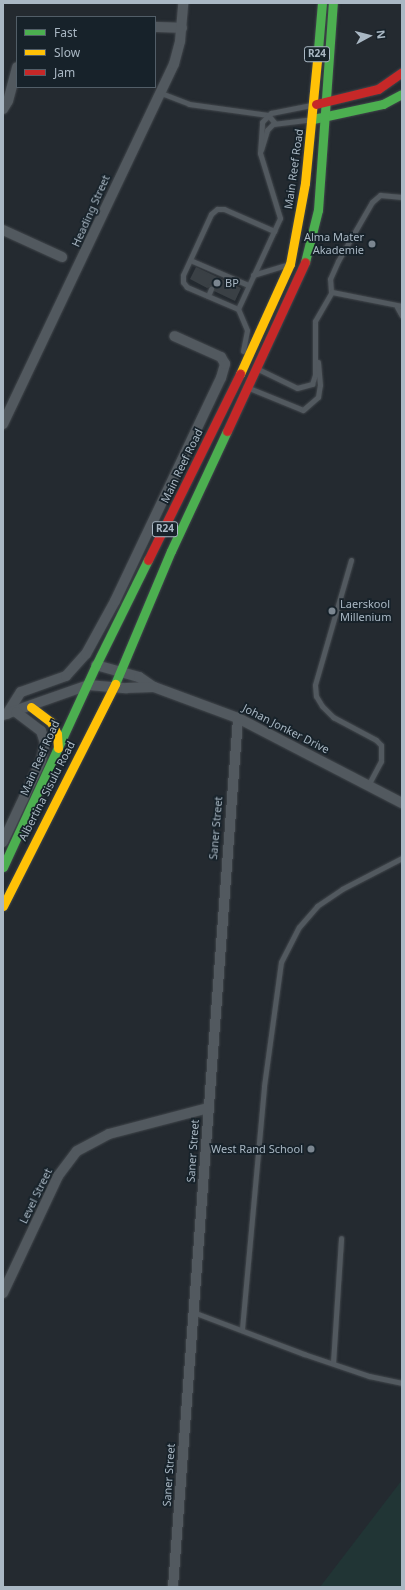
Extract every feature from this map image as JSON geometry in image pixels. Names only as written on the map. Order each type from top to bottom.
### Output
[{"type":"main road","name":"R24","points":[[314,104],[322,3]]},
{"type":"main road","name":"R24","points":[[113,688],[171,552],[304,267],[311,245],[318,210],[334,3]]},
{"type":"main road","points":[[314,104],[378,89],[402,72]]},
{"type":"main road","points":[[313,119],[326,118],[383,104],[402,94]]},
{"type":"main road","name":"Main Reef Road","points":[[3,867],[96,665],[236,381],[290,264],[305,183],[314,104]]},
{"type":"main road","name":"Albertina Sisulu Road","points":[[3,906],[113,688]]},
{"type":"main road","points":[[31,707],[51,722],[57,734],[58,748]]},
{"type":"street","name":"Heading Street","points":[[3,424],[174,64],[182,28],[183,3]]},
{"type":"street","points":[[156,27],[182,28]]},
{"type":"street","points":[[3,109],[8,101],[16,72]]},
{"type":"street","points":[[3,230],[62,257]]},
{"type":"street","points":[[9,714],[21,692],[66,676],[86,654],[115,601],[221,378],[225,364],[221,357],[174,336]]},
{"type":"street","name":"Johan Jonker Drive","points":[[96,665],[139,677],[154,687],[238,718],[402,803]]},
{"type":"street","points":[[9,714],[88,685]]},
{"type":"street","name":"Johan Jonker Drive","points":[[88,685],[113,688],[154,687]]},
{"type":"street","points":[[3,842],[41,761],[45,743],[40,731],[9,714]]},
{"type":"street","name":"Saner Street","points":[[173,1587],[238,718]]},
{"type":"street","name":"Level Street","points":[[3,1293],[58,1176],[77,1151],[109,1134],[208,1108]]},
{"type":"lane","points":[[161,93],[189,104],[268,115],[314,104]]},
{"type":"lane","points":[[268,115],[275,123]]},
{"type":"lane","points":[[236,381],[247,333],[238,309],[280,218],[260,153],[261,126],[268,115]]},
{"type":"lane","points":[[260,153],[267,130],[275,123],[313,119]]},
{"type":"lane","points":[[257,369],[292,386],[307,387],[315,378],[315,320],[330,292],[330,279],[338,261],[372,202],[380,195],[402,197]]},
{"type":"lane","points":[[238,309],[187,287],[183,282],[183,275],[211,214],[217,209],[224,209],[274,231]]},
{"type":"lane","points":[[190,260],[218,274],[248,285]]},
{"type":"lane","points":[[253,275],[290,264]]},
{"type":"lane","points":[[208,296],[211,289]]},
{"type":"lane","points":[[330,292],[342,293],[400,306],[402,316]]},
{"type":"lane","points":[[248,387],[298,409],[305,409],[316,401],[320,391],[315,353]]},
{"type":"lane","points":[[352,560],[315,685],[322,706],[334,717],[376,740],[380,745],[381,761],[368,785]]},
{"type":"lane","points":[[242,1329],[264,1086],[281,962],[299,927],[317,906],[342,889],[402,858]]},
{"type":"lane","points":[[333,1363],[341,1238]]},
{"type":"lane","points":[[193,1312],[369,1376],[402,1383]]},
{"type":"green space","points":[[402,1480],[402,1587],[320,1587]]},
{"type":"building","points":[[196,267],[241,288],[235,301],[214,291],[213,286],[207,288],[190,279]]},
{"type":"traffic: fast","points":[[317,61],[322,3]]},
{"type":"traffic: fast","points":[[305,262],[318,210],[333,3]]},
{"type":"traffic: fast","points":[[313,119],[383,104],[402,94]]},
{"type":"traffic: fast","points":[[115,684],[171,551],[227,431]]},
{"type":"traffic: fast","points":[[3,867],[96,665],[148,560]]},
{"type":"traffic: slow","points":[[240,374],[290,264],[305,183],[317,61]]},
{"type":"traffic: slow","points":[[3,906],[115,684]]},
{"type":"traffic: slow","points":[[31,707],[51,722],[57,734],[58,748]]},
{"type":"traffic: jam","points":[[316,104],[378,89],[402,72]]},
{"type":"traffic: jam","points":[[227,431],[305,262]]},
{"type":"traffic: jam","points":[[148,560],[240,374]]},
{"type":"place","name":"Alma Mater Akademie","points":[[372,244]]},
{"type":"place","name":"BP","points":[[217,283]]},
{"type":"place","name":"Laerskool Millenium","points":[[332,611]]},
{"type":"place","name":"West Rand School","points":[[311,1149]]}]
